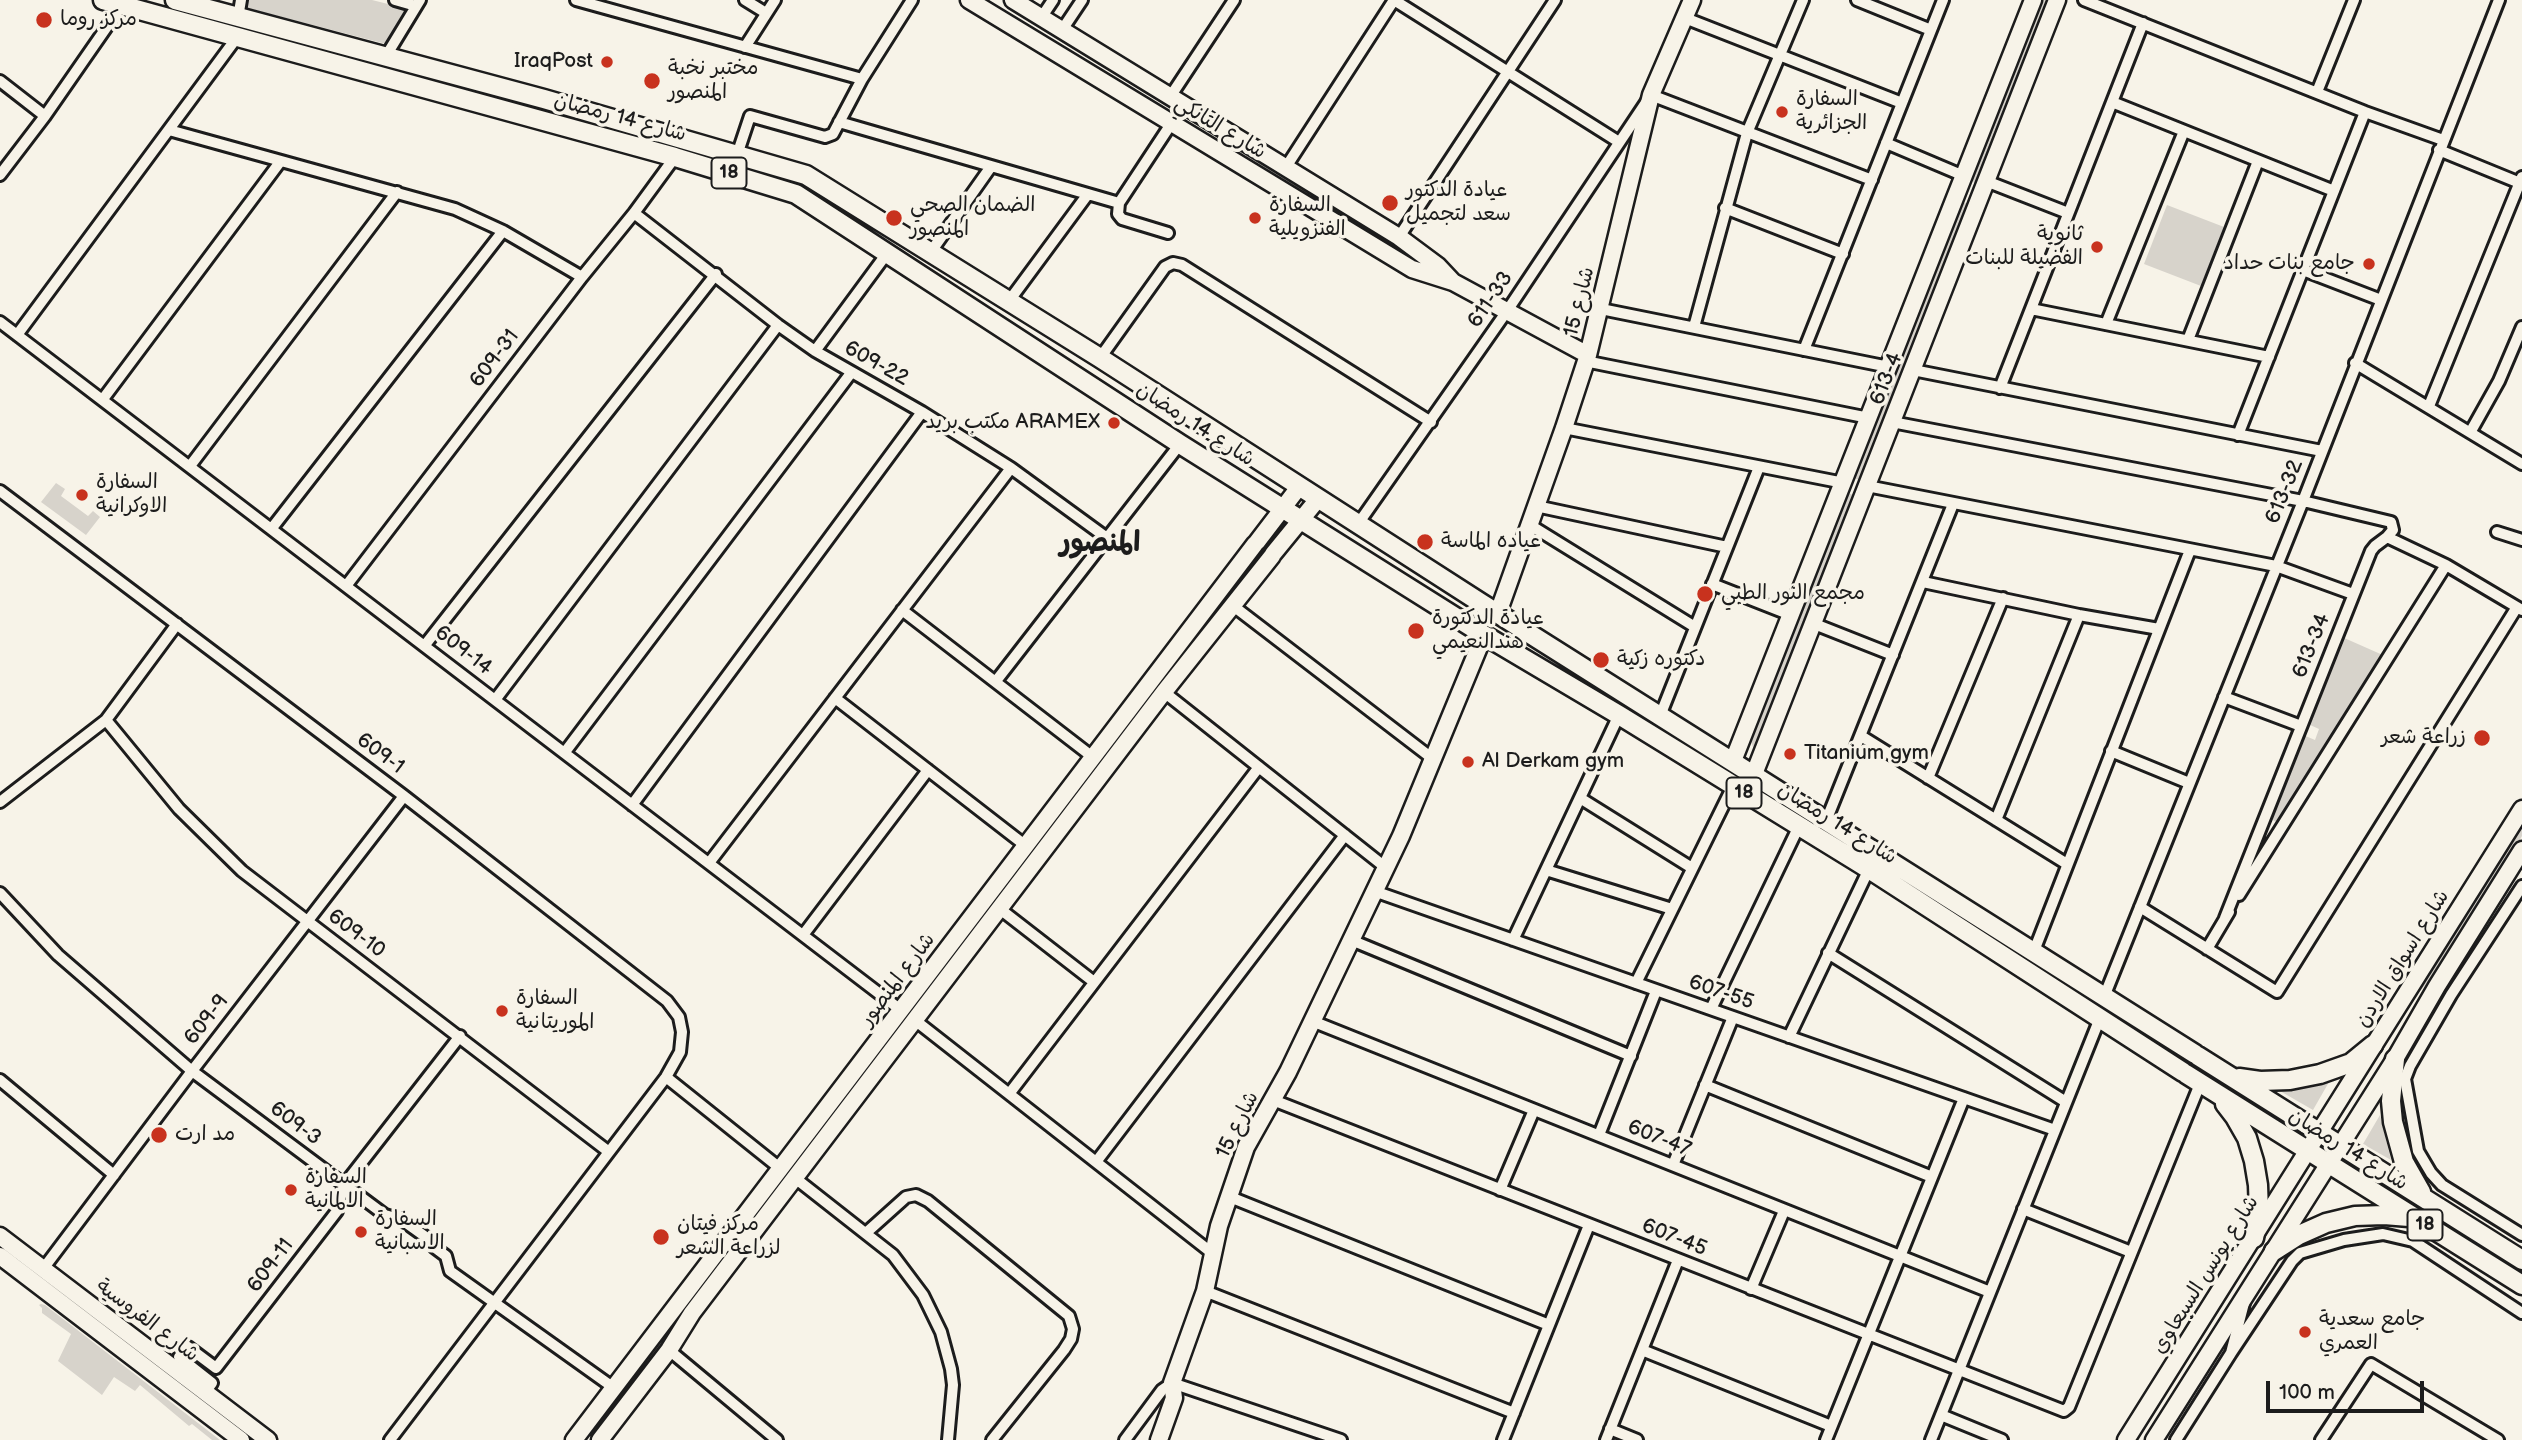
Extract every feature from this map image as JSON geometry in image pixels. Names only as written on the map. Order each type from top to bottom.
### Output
[{"type":"main road","name":"شارع 14 رمضان","points":[[103,0],[675,156],[796,194],[1180,443],[1482,634],[1869,869],[2218,1096],[2522,1285]]},
{"type":"main road","name":"شارع 14 رمضان","points":[[175,0],[239,9],[386,55],[679,136],[806,175],[1100,358],[1660,716],[2522,1260]]},
{"type":"main road","points":[[2230,1076],[2260,1081],[2290,1080],[2320,1074],[2351,1063],[2374,1045]]},
{"type":"main road","points":[[2395,1059],[2391,1101],[2397,1142],[2413,1181],[2425,1198]]},
{"type":"main road","points":[[2218,1096],[2235,1116],[2247,1138],[2254,1161],[2259,1185],[2259,1212],[2254,1238]]},
{"type":"main road","points":[[2274,1251],[2299,1235],[2326,1223],[2384,1214],[2413,1217]]},
{"type":"street","points":[[386,55],[418,3],[395,0]]},
{"type":"street","points":[[576,0],[862,79]]},
{"type":"street","points":[[745,0],[766,13]]},
{"type":"street","points":[[745,47],[775,0]]},
{"type":"street","points":[[737,155],[750,116],[825,137],[833,134],[862,79],[912,0]]},
{"type":"street","name":"شارع التانكي","points":[[970,0],[1412,269],[1453,282],[1587,358]]},
{"type":"street","name":"شارع التانكي","points":[[1013,0],[1399,237],[1438,266],[1453,282]]},
{"type":"street","points":[[1041,18],[1053,0]]},
{"type":"street","points":[[1062,30],[1082,0]]},
{"type":"street","points":[[1170,97],[1234,0]]},
{"type":"street","points":[[1286,167],[1394,0],[1619,142]]},
{"type":"street","points":[[1399,237],[1555,0]]},
{"type":"street","name":"شارع 15","points":[[1498,612],[1587,358],[1651,95],[1692,0]]},
{"type":"street","points":[[1694,327],[1747,133],[1803,0]]},
{"type":"street","points":[[1857,0],[1931,30]]},
{"type":"street","points":[[1804,350],[1943,0]]},
{"type":"street","name":"613-4","points":[[1733,761],[2034,0]]},
{"type":"street","name":"613-4","points":[[1754,774],[2057,0]]},
{"type":"street","points":[[2084,0],[2317,92],[2521,180],[2429,406]]},
{"type":"street","points":[[2317,92],[2354,0]]},
{"type":"street","name":"613-32","points":[[2104,997],[2499,0]]},
{"type":"street","points":[[0,175],[45,116],[122,5]]},
{"type":"street","points":[[1685,18],[1902,103]]},
{"type":"street","points":[[2000,388],[2143,23]]},
{"type":"street","points":[[17,335],[237,36]]},
{"type":"street","points":[[0,81],[45,116]]},
{"type":"street","points":[[1651,95],[1872,180]]},
{"type":"street","name":"611-33","points":[[1358,524],[1507,312],[1651,95]]},
{"type":"street","points":[[2112,102],[2334,191]]},
{"type":"street","points":[[2238,435],[2365,112]]},
{"type":"street","points":[[839,122],[1119,203]]},
{"type":"street","points":[[1168,233],[1122,219],[1118,214],[1119,203],[1171,124]]},
{"type":"street","points":[[169,130],[455,209],[503,231],[582,277]]},
{"type":"street","points":[[2106,324],[2184,131]]},
{"type":"street","points":[[1886,143],[1962,181],[2068,214]]},
{"type":"street","name":"609-31","points":[[346,586],[675,156]]},
{"type":"street","points":[[2188,340],[2258,161]]},
{"type":"street","points":[[103,399],[280,162]]},
{"type":"street","points":[[930,253],[990,167]]},
{"type":"street","points":[[1307,205],[1318,187]]},
{"type":"street","points":[[190,466],[397,192]]},
{"type":"street","points":[[1009,301],[1088,194]]},
{"type":"street","points":[[1725,208],[1843,254]]},
{"type":"street","name":"609-22","points":[[634,213],[815,351],[922,412],[1011,468],[1107,538]]},
{"type":"street","points":[[272,528],[503,231]]},
{"type":"street","points":[[815,351],[888,252]]},
{"type":"street","points":[[1100,358],[1165,267],[1173,263],[1182,265],[1431,422]]},
{"type":"street","points":[[2303,270],[2381,300]]},
{"type":"street","points":[[425,645],[716,274]]},
{"type":"street","points":[[1601,309],[1889,367]]},
{"type":"street","points":[[2031,309],[2269,357]]},
{"type":"street","name":"609-14","points":[[0,322],[902,1010]]},
{"type":"street","points":[[495,700],[778,325]]},
{"type":"street","points":[[2499,381],[2522,327]]},
{"type":"street","points":[[2471,432],[2522,344]]},
{"type":"street","points":[[1587,358],[1869,418]]},
{"type":"street","points":[[2355,363],[2518,462],[2522,448]]},
{"type":"street","points":[[1913,370],[2322,451]]},
{"type":"street","points":[[565,752],[851,373]]},
{"type":"street","points":[[632,805],[922,412]]},
{"type":"street","points":[[1892,422],[2302,501],[2391,522],[2393,530],[2387,537],[2446,565],[2520,609],[2277,992],[2140,907]]},
{"type":"street","points":[[1564,428],[1844,483]]},
{"type":"street","points":[[996,681],[1180,443]]},
{"type":"street","points":[[1660,716],[1759,467]]},
{"type":"street","points":[[709,863],[1011,468]]},
{"type":"street","points":[[1867,486],[2276,566],[2353,594]]},
{"type":"street","name":"شارع المنصور","points":[[574,1440],[1299,487]]},
{"type":"street","name":"609-1","points":[[0,491],[404,796],[667,1001],[679,1017],[682,1032],[680,1052],[666,1077],[390,1440]]},
{"type":"street","name":"شارع المنصور","points":[[600,1440],[668,1350],[692,1312],[1164,692],[1318,499]]},
{"type":"street","points":[[1826,821],[1953,504]]},
{"type":"street","points":[[1536,506],[1727,547]]},
{"type":"street","points":[[1530,525],[1695,627]]},
{"type":"street","points":[[2497,533],[2522,540]]},
{"type":"street","name":"613-34","points":[[2225,918],[2371,551],[2387,537]]},
{"type":"street","points":[[2034,951],[2190,550]]},
{"type":"street","points":[[2207,949],[2446,565]]},
{"type":"street","points":[[1923,582],[2159,629]]},
{"type":"street","points":[[1712,584],[1791,615]]},
{"type":"street","points":[[1928,778],[2003,598]]},
{"type":"street","points":[[1231,605],[1431,758]]},
{"type":"street","points":[[902,610],[1094,758]]},
{"type":"street","points":[[1996,820],[2079,615]]},
{"type":"street","points":[[0,802],[106,720],[177,624]]},
{"type":"street","points":[[1812,624],[1893,655]]},
{"type":"street","name":"شارع 15","points":[[1159,1440],[1174,1398],[1172,1382],[1205,1291],[1212,1253],[1246,1147],[1273,1100],[1374,891],[1482,634]]},
{"type":"street","points":[[1164,692],[1385,867]]},
{"type":"street","points":[[2224,697],[2301,726]]},
{"type":"street","points":[[835,698],[1026,846]]},
{"type":"street","points":[[1513,940],[1619,715]]},
{"type":"street","name":"609-10","points":[[106,720],[179,809],[242,871],[609,1152]]},
{"type":"street","points":[[1861,736],[2067,864]]},
{"type":"street","points":[[2111,751],[2189,783]]},
{"type":"street","points":[[1009,1094],[1259,767]]},
{"type":"street","points":[[803,935],[928,771]]},
{"type":"street","points":[[1636,984],[1733,786]]},
{"type":"street","name":"609-9","points":[[43,1269],[404,796]]},
{"type":"street","points":[[1580,798],[1692,868]]},
{"type":"street","name":"شارع اسواق الاردن","points":[[2320,1132],[2522,809]]},
{"type":"street","points":[[1711,1009],[1799,826]]},
{"type":"street","points":[[1096,1162],[1345,835]]},
{"type":"street","name":"شارع اسواق الاردن","points":[[2341,1145],[2395,1059],[2444,990],[2522,850]]},
{"type":"street","points":[[1789,1037],[1869,869]]},
{"type":"street","points":[[1546,870],[1672,909]]},
{"type":"street","points":[[2522,886],[2444,990],[2405,1079],[2418,1152],[2426,1166],[2442,1185],[2522,1235]]},
{"type":"street","name":"607-55","points":[[1374,891],[2055,1130]]},
{"type":"street","name":"609-3","points":[[0,893],[58,956],[192,1071],[385,1215],[402,1220],[430,1240],[446,1256],[450,1270],[614,1388]]},
{"type":"street","points":[[1000,909],[1094,982]]},
{"type":"street","points":[[1351,940],[1631,1056]]},
{"type":"street","points":[[1828,953],[2066,1102]]},
{"type":"street","points":[[1599,1135],[1656,990]]},
{"type":"street","points":[[1673,1166],[1733,1017]]},
{"type":"street","points":[[1931,1440],[2100,1018]]},
{"type":"street","points":[[916,1021],[1212,1253]]},
{"type":"street","name":"607-47","points":[[1312,1021],[1990,1292]]},
{"type":"street","name":"609-11","points":[[206,1391],[212,1383],[179,1357],[188,1347],[216,1368],[337,1211],[344,1185],[460,1036]]},
{"type":"street","points":[[666,1077],[780,1169]]},
{"type":"street","points":[[2023,1209],[2131,1252],[2190,1077]]},
{"type":"street","points":[[0,1080],[114,1175]]},
{"type":"street","points":[[1705,1085],[1932,1177]]},
{"type":"street","points":[[1826,1440],[1964,1098]]},
{"type":"street","name":"607-45","points":[[1273,1100],[2061,1411],[2068,1409],[2131,1252]]},
{"type":"street","points":[[1500,1190],[1534,1110]]},
{"type":"street","name":"شارع يونس السبعاوي","points":[[2126,1440],[2320,1132]]},
{"type":"street","name":"شارع يونس السبعاوي","points":[[2154,1440],[2341,1145]]},
{"type":"street","points":[[795,1178],[893,1255],[933,1311],[941,1332],[953,1385],[948,1440]]},
{"type":"street","points":[[867,1233],[906,1197],[916,1195],[928,1201],[1069,1316],[1073,1329],[1071,1339],[992,1440]]},
{"type":"street","points":[[1230,1197],[1549,1325]]},
{"type":"street","points":[[1751,1289],[1784,1211]]},
{"type":"street","points":[[1503,1440],[1589,1225]]},
{"type":"street","points":[[2176,1440],[2292,1261],[2300,1253],[2344,1240],[2391,1234],[2413,1241],[2522,1313]]},
{"type":"street","name":"شارع الفروسية","points":[[0,1236],[268,1440]]},
{"type":"street","name":"شارع الفروسية","points":[[0,1256],[241,1440]]},
{"type":"street","points":[[1637,1440],[1608,1435],[1678,1260]]},
{"type":"street","points":[[1205,1291],[1514,1413]]},
{"type":"street","points":[[2231,1353],[2247,1293]]},
{"type":"street","points":[[668,1350],[777,1440]]},
{"type":"street","points":[[1642,1350],[1831,1426]]},
{"type":"street","points":[[2321,1440],[2371,1364],[2498,1440]]},
{"type":"street","points":[[1125,1440],[1162,1390],[1172,1382],[1333,1439]]},
{"type":"street","points":[[1941,1415],[2002,1440]]},
{"type":"shaded area","points":[[244,0],[372,0],[404,8],[405,12],[386,44],[247,8],[243,5]]},
{"type":"shaded area","points":[[2042,0],[2051,0],[1977,183],[1974,183],[1972,178]]},
{"type":"shaded area","points":[[1962,202],[1969,204],[1862,481],[1854,478]]},
{"type":"shaded area","points":[[2167,205],[2224,227],[2201,286],[2144,264]]},
{"type":"shaded area","points":[[56,483],[65,489],[61,496],[88,516],[93,511],[100,517],[86,535],[41,502]]},
{"type":"shaded area","points":[[1848,493],[1856,496],[1758,745],[1753,747],[1751,742]]},
{"type":"shaded area","points":[[2342,637],[2385,656],[2281,819],[2274,821],[2272,818],[2303,735],[2315,740],[2319,729],[2308,724]]},
{"type":"shaded area","points":[[2522,818],[2522,836],[2437,971],[2416,996],[2414,992]]},
{"type":"shaded area","points":[[2329,1082],[2313,1110],[2280,1091]]},
{"type":"shaded area","points":[[2380,1115],[2391,1160],[2363,1144]]},
{"type":"shaded area","points":[[41,1304],[220,1440],[212,1440],[192,1424],[189,1426],[140,1385],[135,1391],[114,1377],[102,1395],[58,1361],[71,1334],[42,1313]]},
{"type":"place","name":"مركز روما","points":[[44,20]]},
{"type":"place","name":"IraqPost","points":[[607,62]]},
{"type":"place","name":"مختبر نخبة المنصور","points":[[652,81]]},
{"type":"place","name":"السفارة الجزائرية","points":[[1782,112]]},
{"type":"place","name":"عيادة الدكتور سعد لتجميل","points":[[1390,203]]},
{"type":"place","name":"الضمان الصحي المنصور","points":[[894,218]]},
{"type":"place","name":"السفارة الفنزويلية","points":[[1255,218]]},
{"type":"place","name":"ثانوية الفضيلة للبنات","points":[[2097,247]]},
{"type":"place","name":"جامع بنات حداد","points":[[2369,264]]},
{"type":"place","name":"مكتب بريد ARAMEX","points":[[1114,423]]},
{"type":"place","name":"السفارة الاوكرانية","points":[[82,495]]},
{"type":"place","name":"عياده الماسة","points":[[1425,542]]},
{"type":"place","name":"مجمع النور الطبي","points":[[1705,594]]},
{"type":"place","name":"عيادة الدكتورة هندالنعيمي","points":[[1416,631]]},
{"type":"place","name":"دكتوره زكية","points":[[1601,660]]},
{"type":"place","name":"زراعة شعر","points":[[2482,738]]},
{"type":"place","name":"Titanium gym","points":[[1790,754]]},
{"type":"place","name":"Al Derkam gym","points":[[1468,762]]},
{"type":"place","name":"السفارة الموريتانية","points":[[502,1011]]},
{"type":"place","name":"مد ارت","points":[[159,1135]]},
{"type":"place","name":"السفارة الالمانية","points":[[291,1190]]},
{"type":"place","name":"السفارة الاسبانية","points":[[361,1232]]},
{"type":"place","name":"مركز فيتان لزراعة الشعر","points":[[661,1237]]},
{"type":"place","name":"جامع سعدية العمري","points":[[2305,1332]]},
{"type":"district","name":"المنصور","points":[[1100,544]]}]
